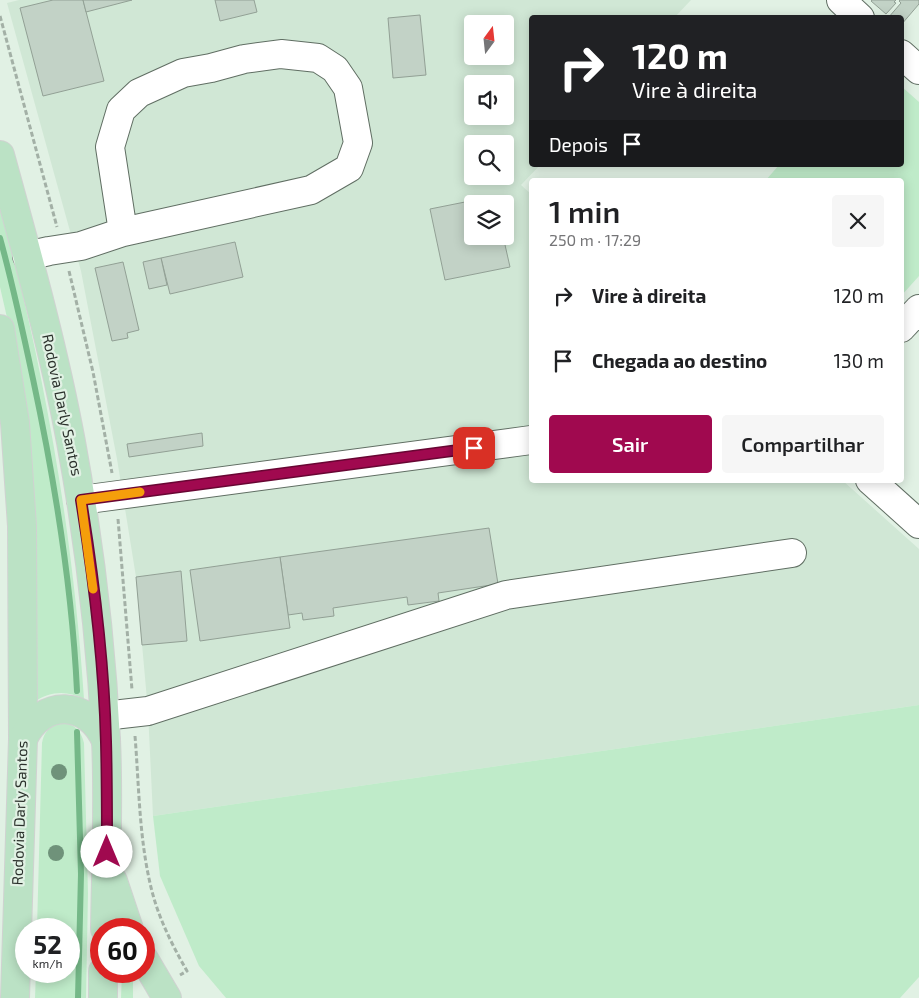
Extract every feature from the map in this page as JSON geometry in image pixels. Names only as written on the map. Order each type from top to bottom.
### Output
[{"type":"main road","name":"Rodovia Darly Santos","points":[[0,155],[57,376],[81,500],[93,590],[105,728],[107,852],[104,918]]},
{"type":"main road","name":"Rodovia Darly Santos","points":[[0,329],[15,423],[20,492],[23,739],[14,998]]},
{"type":"main road","points":[[23,739],[27,729],[34,720],[54,710],[76,711],[95,722],[102,731],[105,728]]},
{"type":"main road","points":[[107,852],[120,905],[125,918]]},
{"type":"main road","points":[[155,978],[167,998]]},
{"type":"main road","points":[[103,983],[103,998]]},
{"type":"street","points":[[841,0],[857,15]]},
{"type":"street","points":[[27,256],[81,246],[124,232],[311,190],[349,168],[358,143],[348,88],[335,69],[318,58],[281,54],[244,58],[211,68],[183,73],[139,92],[121,110],[110,146],[124,232]]},
{"type":"street","points":[[904,57],[919,70]]},
{"type":"street","points":[[904,325],[919,309]]},
{"type":"street","points":[[0,418],[20,492]]},
{"type":"street","points":[[81,500],[529,440]]},
{"type":"street","points":[[873,483],[919,524]]},
{"type":"street","points":[[105,728],[148,711],[506,595],[792,553]]},
{"type":"shaded area","points":[[19,0],[691,0],[677,15],[529,15],[529,167],[538,167],[521,185],[529,192],[529,483],[845,483],[919,549],[919,705],[153,816],[148,711],[136,577],[117,459],[81,271],[7,3]]},
{"type":"green space","points":[[904,89],[919,102],[919,276],[904,293],[904,178],[768,178],[777,167],[904,167]]},
{"type":"green space","points":[[0,205],[30,327],[54,450],[72,574],[84,699],[71,694],[59,693],[40,698],[34,702],[11,335],[0,287]]},
{"type":"green space","points":[[919,705],[919,977],[900,998],[226,998],[199,966],[160,876],[153,816]]},
{"type":"green space","points":[[61,723],[70,724],[81,734],[84,743],[88,893],[86,998],[35,998],[36,983],[80,983],[80,918],[37,918],[42,743],[44,736],[53,726]]},
{"type":"green space","points":[[122,983],[133,983],[133,998],[121,998]]},
{"type":"building","points":[[53,0],[83,0],[104,81],[43,96],[20,8]]},
{"type":"building","points":[[83,0],[132,0],[86,12]]},
{"type":"building","points":[[215,0],[254,0],[257,12],[220,21]]},
{"type":"building","points":[[872,0],[896,0],[894,2],[896,3],[886,14]]},
{"type":"building","points":[[919,0],[919,4],[904,22],[904,15],[891,15],[901,3],[899,1]]},
{"type":"building","points":[[420,15],[426,75],[393,78],[388,18]]},
{"type":"building","points":[[464,202],[464,245],[505,245],[510,267],[445,280],[430,209]]},
{"type":"building","points":[[235,242],[243,277],[170,294],[161,258]]},
{"type":"building","points":[[161,258],[167,285],[149,289],[143,262]]},
{"type":"building","points":[[123,262],[139,330],[127,333],[128,338],[112,341],[95,268]]},
{"type":"building","points":[[202,433],[203,446],[129,457],[127,444]]},
{"type":"building","points":[[489,528],[498,584],[438,593],[439,601],[408,605],[407,597],[333,608],[334,616],[303,620],[302,613],[288,615],[280,557]]},
{"type":"building","points":[[280,557],[290,628],[200,641],[190,570]]},
{"type":"building","points":[[181,571],[187,641],[142,645],[136,577]]},
{"type":"waterway","points":[[0,238],[29,361],[55,495],[67,573],[77,691]]},
{"type":"waterway","points":[[77,732],[81,874],[78,998]]},
{"type":"slow traffic","points":[[93,589],[81,500],[140,492]]},
{"type":"route","points":[[107,852],[104,703],[89,553],[81,500],[474,448]]}]
